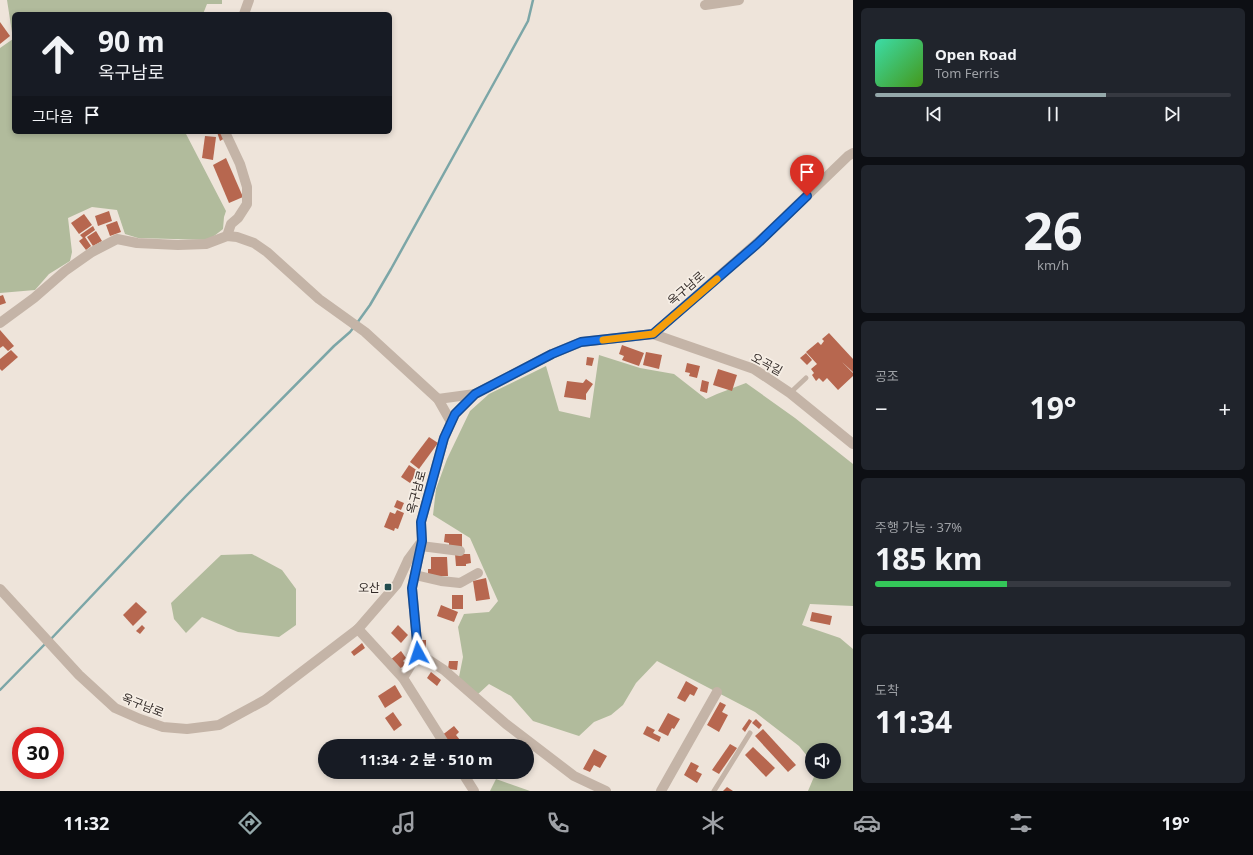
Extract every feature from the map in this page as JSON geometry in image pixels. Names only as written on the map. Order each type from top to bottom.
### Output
[{"type":"street","points":[[245,12],[249,0]]},
{"type":"street","points":[[705,4],[739,0]]},
{"type":"street","points":[[226,134],[240,164],[248,187],[246,204],[238,218],[231,224],[227,236]]},
{"type":"street","name":"옥구남로","points":[[0,589],[50,645],[114,708],[162,727],[187,729],[219,725],[265,700],[358,629],[397,584],[408,560],[421,543],[421,522],[444,438],[455,414],[475,394],[552,354],[581,342],[653,334],[761,240],[848,156],[853,153]]},
{"type":"street","points":[[238,218],[238,230],[267,252],[319,299],[364,332],[438,399],[451,422]]},
{"type":"street","points":[[0,323],[34,298],[65,271],[92,252],[117,239],[137,243],[178,245],[206,244],[227,236],[237,237],[254,243]]},
{"type":"street","name":"오곡길","points":[[653,334],[754,369],[790,393],[853,444]]},
{"type":"street","points":[[438,399],[475,394]]},
{"type":"street","points":[[403,678],[418,653],[412,588],[421,543],[460,551]]},
{"type":"street","points":[[415,575],[441,581],[460,583],[478,573]]},
{"type":"street","points":[[358,629],[403,678],[442,739]]},
{"type":"street","points":[[418,653],[444,670],[506,724],[574,776],[606,791]]},
{"type":"street","points":[[661,791],[717,692]]},
{"type":"street","points":[[466,779],[474,791]]},
{"type":"lane","points":[[790,393],[806,378]]},
{"type":"lane","points":[[714,791],[750,733]]},
{"type":"green space","points":[[7,0],[222,0],[222,4],[207,4],[204,12],[12,12],[12,32]]},
{"type":"green space","points":[[12,40],[12,134],[186,134],[226,211],[223,229],[209,240],[138,238],[125,234],[117,210],[92,207],[68,218],[72,252],[70,261],[49,274],[35,290],[0,293],[0,48]]},
{"type":"green space","points":[[599,355],[640,368],[674,374],[706,399],[746,383],[795,418],[853,464],[853,606],[810,604],[802,625],[840,638],[853,649],[853,791],[808,791],[813,779],[841,779],[841,743],[805,743],[805,753],[799,746],[755,712],[657,661],[636,683],[623,705],[611,715],[594,722],[579,736],[533,721],[511,696],[489,684],[477,695],[459,677],[463,657],[458,627],[464,614],[489,612],[498,601],[470,538],[433,515],[436,489],[447,459],[470,411],[489,394],[546,366],[559,411],[590,418]]},
{"type":"green space","points":[[252,554],[282,570],[296,589],[296,625],[279,637],[238,632],[202,617],[186,633],[174,619],[171,603],[221,555]]},
{"type":"green space","points":[[496,779],[530,791],[490,791]]},
{"type":"building","points":[[0,22],[10,36],[0,44]]},
{"type":"building","points":[[218,134],[224,134],[225,138],[220,141]]},
{"type":"building","points":[[205,136],[216,137],[213,160],[202,158]]},
{"type":"building","points":[[226,158],[243,197],[229,203],[213,165]]},
{"type":"building","points":[[109,211],[112,221],[98,226],[95,216]]},
{"type":"building","points":[[84,214],[92,225],[79,234],[71,223]]},
{"type":"building","points":[[117,221],[121,232],[110,236],[106,225]]},
{"type":"building","points":[[93,226],[95,230],[85,237],[91,246],[86,250],[79,241],[83,238],[80,235]]},
{"type":"building","points":[[96,231],[102,241],[93,246],[87,237]]},
{"type":"building","points":[[3,295],[6,303],[0,305],[0,296]]},
{"type":"building","points":[[0,330],[14,346],[8,351],[3,346],[0,348]]},
{"type":"building","points":[[829,333],[853,359],[853,372],[842,362],[853,373],[853,376],[838,390],[827,378],[823,382],[819,378],[816,381],[812,375],[814,373],[811,369],[817,364],[806,352],[818,342],[821,345],[824,341],[822,339]]},
{"type":"building","points":[[622,345],[644,353],[639,366],[622,360],[624,356],[619,354]]},
{"type":"building","points":[[11,350],[18,357],[2,371],[0,369],[0,359]]},
{"type":"building","points":[[646,352],[662,355],[659,369],[643,365]]},
{"type":"building","points":[[806,353],[812,360],[807,365],[800,358]]},
{"type":"building","points":[[587,357],[594,358],[592,366],[586,365]]},
{"type":"building","points":[[687,363],[700,366],[697,378],[689,376],[690,373],[685,372]]},
{"type":"building","points":[[718,369],[737,375],[732,391],[713,385]]},
{"type":"building","points":[[586,379],[593,384],[586,394],[586,400],[564,397],[567,381],[583,383]]},
{"type":"building","points":[[702,380],[709,382],[707,393],[700,391]]},
{"type":"building","points":[[429,437],[438,443],[419,469],[410,462]]},
{"type":"building","points":[[409,465],[418,471],[410,483],[401,477]]},
{"type":"building","points":[[397,500],[404,503],[401,510],[394,507]]},
{"type":"building","points":[[397,510],[404,513],[398,529],[395,528],[394,531],[384,527],[390,512],[395,514]]},
{"type":"building","points":[[445,534],[462,534],[462,548],[449,547],[449,543],[444,542]]},
{"type":"building","points":[[455,554],[470,554],[471,563],[466,564],[466,566],[456,566]]},
{"type":"building","points":[[431,557],[447,557],[448,576],[428,576],[428,569],[431,569]]},
{"type":"building","points":[[486,578],[490,599],[476,601],[473,581]]},
{"type":"building","points":[[452,595],[463,595],[463,609],[452,609]]},
{"type":"building","points":[[136,602],[147,612],[133,626],[123,615]]},
{"type":"building","points":[[441,605],[458,612],[454,622],[437,616]]},
{"type":"building","points":[[812,612],[832,616],[830,625],[810,621]]},
{"type":"building","points":[[142,625],[145,628],[140,634],[136,631]]},
{"type":"building","points":[[398,625],[408,635],[401,643],[391,633]]},
{"type":"building","points":[[420,640],[426,640],[426,648],[420,649]]},
{"type":"building","points":[[362,643],[365,648],[354,656],[351,652]]},
{"type":"building","points":[[401,651],[406,658],[403,661],[406,664],[397,671],[389,661]]},
{"type":"building","points":[[449,661],[458,661],[457,670],[448,669]]},
{"type":"building","points":[[431,672],[441,680],[437,686],[427,678]]},
{"type":"building","points":[[686,681],[698,688],[694,696],[690,694],[685,702],[677,698]]},
{"type":"building","points":[[395,685],[402,697],[385,708],[378,696]]},
{"type":"building","points":[[720,702],[726,705],[722,712],[728,715],[719,732],[707,725]]},
{"type":"building","points":[[393,712],[402,725],[394,731],[385,718]]},
{"type":"building","points":[[668,713],[680,719],[674,729],[672,728],[668,736],[658,731]]},
{"type":"building","points":[[749,719],[752,721],[745,732],[742,729]]},
{"type":"building","points":[[756,719],[762,725],[759,729],[752,723]]},
{"type":"building","points":[[454,726],[459,732],[456,735],[459,739],[443,739],[441,736]]},
{"type":"building","points":[[647,726],[655,730],[653,733],[661,737],[659,742],[643,734]]},
{"type":"building","points":[[763,729],[796,765],[788,772],[755,736]]},
{"type":"building","points":[[730,744],[737,748],[719,774],[712,770]]},
{"type":"building","points":[[753,747],[775,768],[766,777],[745,755]]},
{"type":"building","points":[[594,749],[607,756],[600,768],[594,765],[590,772],[583,769]]},
{"type":"building","points":[[691,762],[699,766],[696,771],[702,774],[697,783],[684,775]]},
{"type":"building","points":[[727,787],[733,791],[723,791]]},
{"type":"waterway","points":[[357,323],[370,305],[391,269],[528,21],[533,0]]},
{"type":"waterway","points":[[50,640],[186,496],[354,327]]},
{"type":"waterway","points":[[0,690],[46,643]]},
{"type":"slow traffic","points":[[603,340],[653,334],[717,279]]},
{"type":"place","name":"오산","points":[[388,587]]},
{"type":"route","points":[[418,653],[412,588],[422,541],[421,522],[444,438],[455,414],[475,394],[552,354],[581,342],[653,334],[757,244],[807,196]]}]
